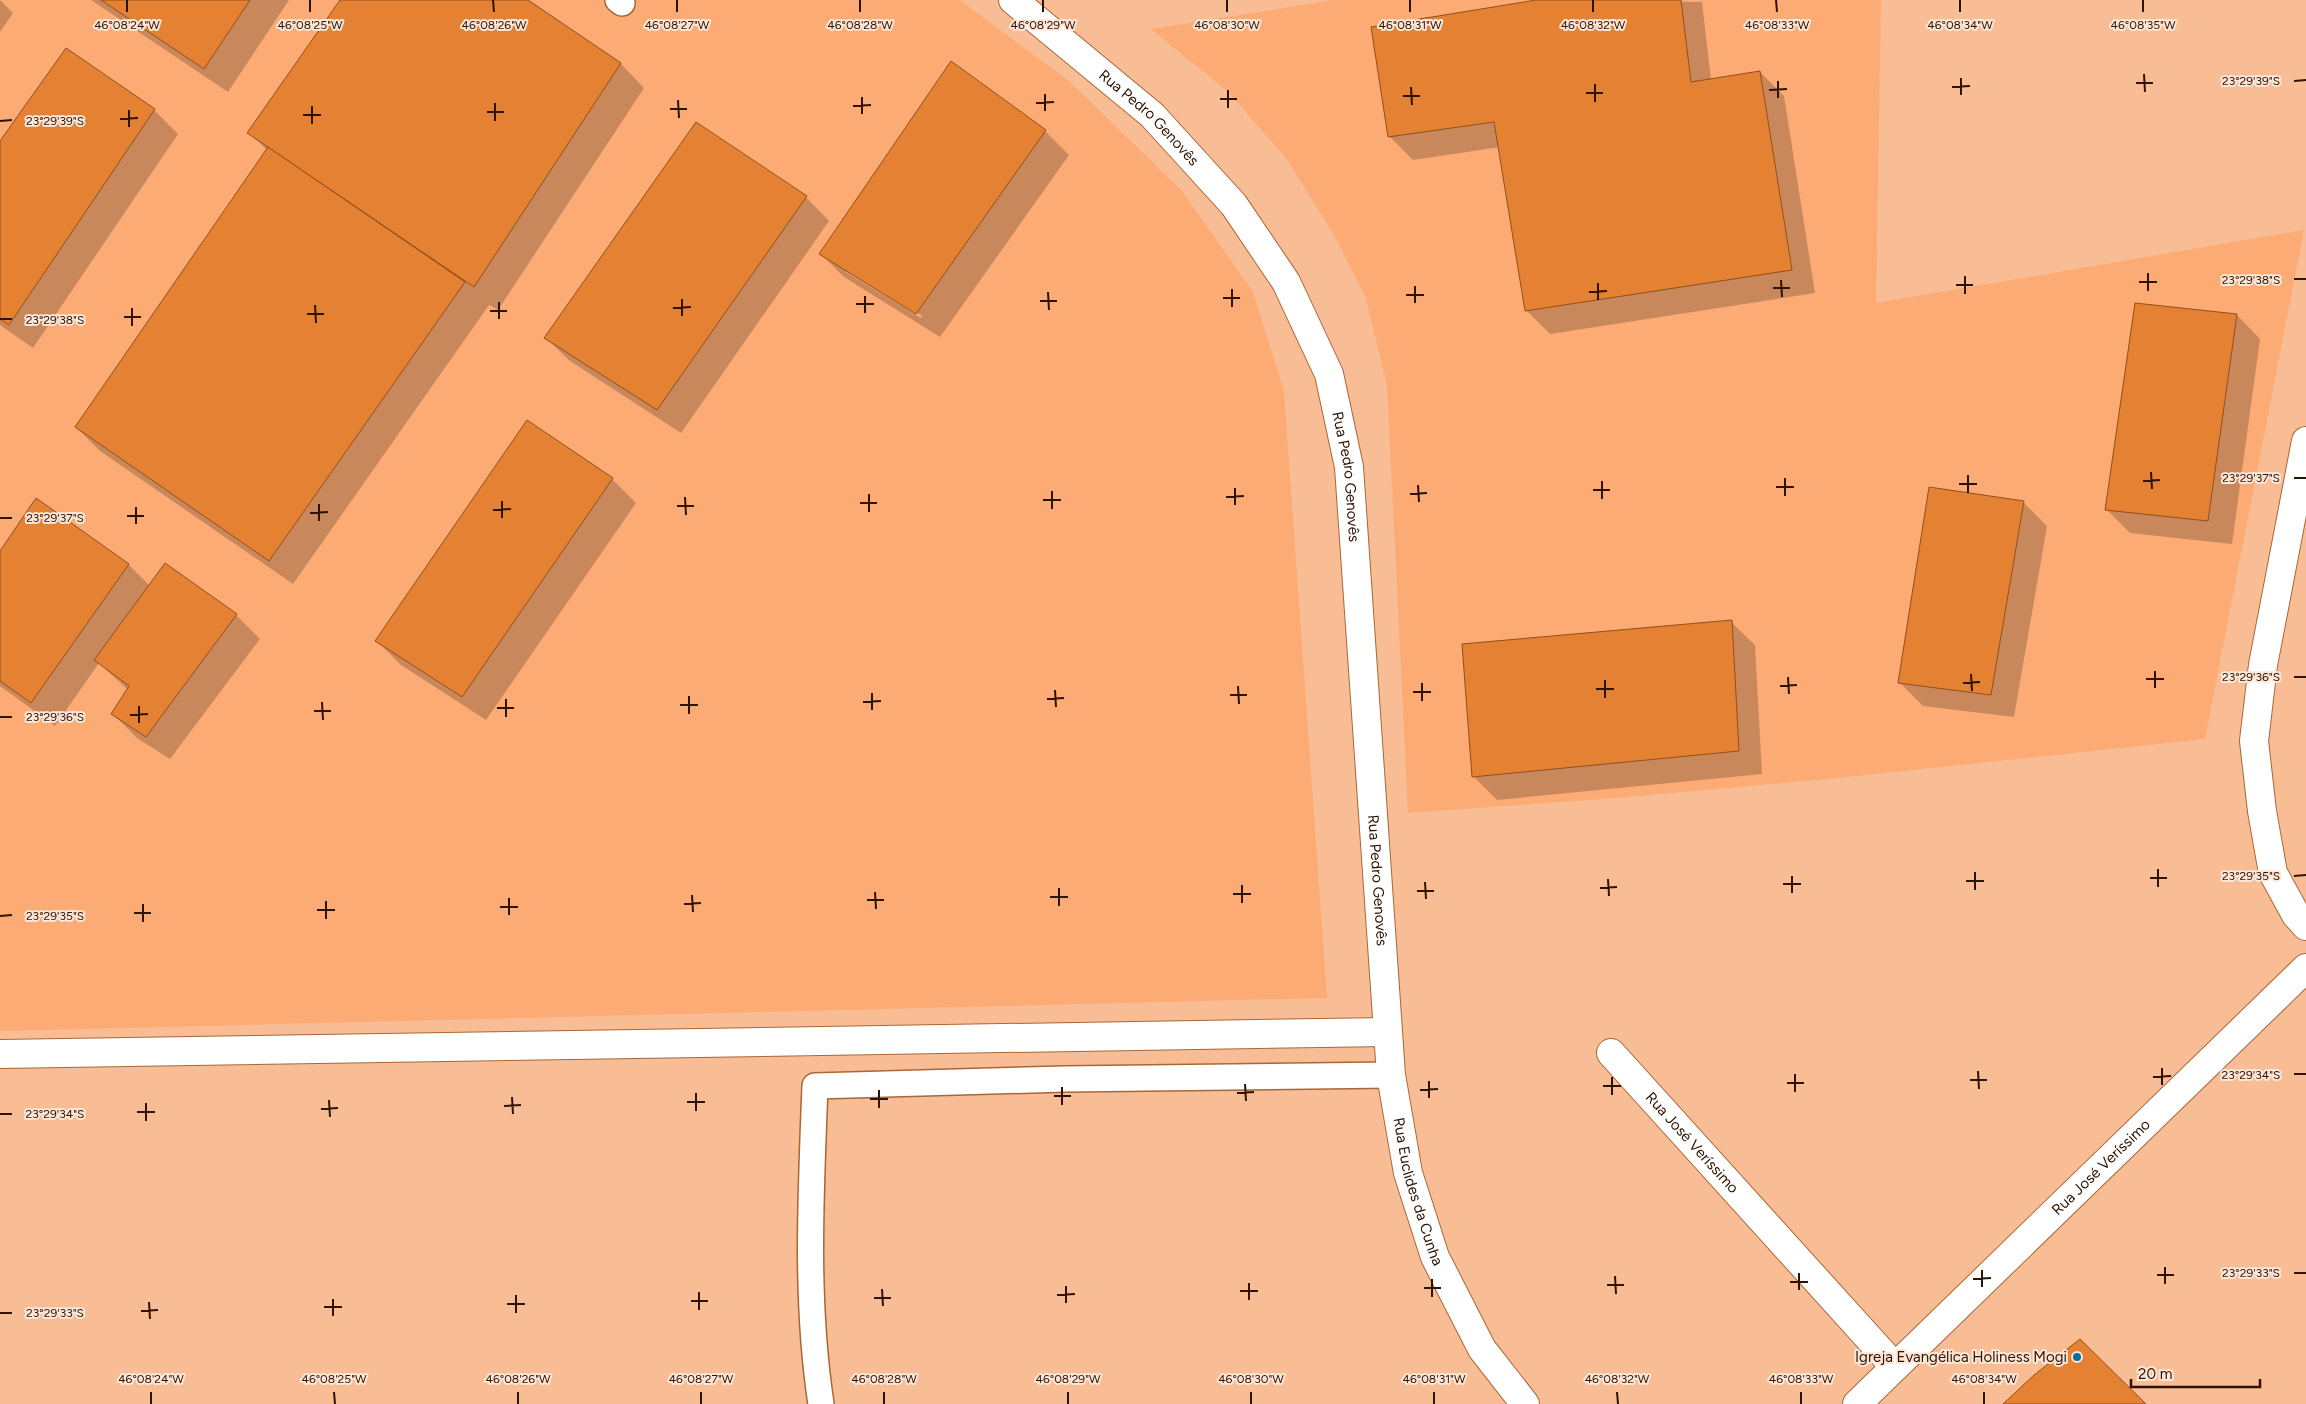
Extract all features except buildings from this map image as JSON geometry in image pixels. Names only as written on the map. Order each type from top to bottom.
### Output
[{"type":"street","name":"Rua Pedro Genovês","points":[[1013,0],[1152,115],[1234,205],[1286,282],[1329,374],[1349,467],[1391,1075]]},
{"type":"street","points":[[2306,441],[2263,665],[2254,741],[2262,811],[2273,873],[2296,914],[2306,926]]},
{"type":"street","name":"Rua José Veríssimo","points":[[1857,1404],[2306,968]]},
{"type":"street","points":[[0,1054],[1388,1032]]},
{"type":"street","name":"Rua José Veríssimo","points":[[1611,1053],[1895,1366]]},
{"type":"street","name":"Rua Euclides da Cunha","points":[[1391,1075],[1408,1173],[1435,1256],[1482,1349],[1525,1404]]},
{"type":"lane","points":[[821,1404],[815,1366],[810,1242],[815,1086],[1065,1079],[1391,1075]]},
{"type":"shaded area","points":[[0,0],[960,0],[1070,82],[1182,191],[1253,292],[1284,391],[1327,998],[0,1031]]},
{"type":"shaded area","points":[[1334,0],[1881,0],[1876,303],[2304,230],[2205,739],[1838,778],[1617,798],[1408,813],[1387,385],[1365,296],[1333,233],[1285,157],[1229,93],[1151,29]]},
{"type":"place","name":"Igreja Evangélica Holiness Mogi","points":[[2077,1357]]}]
